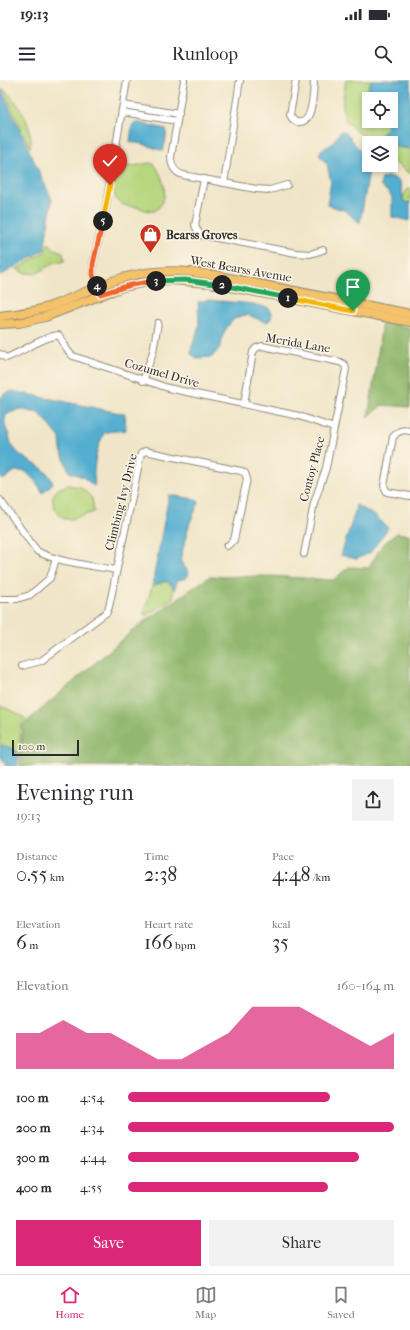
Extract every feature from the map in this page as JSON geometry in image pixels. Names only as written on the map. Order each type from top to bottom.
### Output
[{"type":"main road","name":"West Bearss Avenue","points":[[0,324],[19,323],[62,312],[120,278],[143,273],[170,270],[191,271],[214,275],[410,314]]},
{"type":"main road","name":"West Bearss Avenue","points":[[0,316],[44,308],[98,291],[161,280],[185,280],[210,283],[410,322]]},
{"type":"street","points":[[98,291],[93,275],[93,264],[105,212],[127,80]]},
{"type":"street","points":[[184,80],[171,157],[173,167],[179,174],[265,190],[276,189],[287,185]]},
{"type":"street","points":[[224,183],[240,80]]},
{"type":"street","points":[[296,80],[290,112],[291,118],[301,123],[307,119],[310,114],[313,80]]},
{"type":"street","points":[[122,108],[178,117]]},
{"type":"street","points":[[204,179],[196,226],[201,235],[296,253],[310,254],[323,250]]},
{"type":"street","points":[[143,381],[153,352],[158,323]]},
{"type":"street","name":"Cozumel Drive","points":[[0,354],[6,358],[50,336],[58,335],[62,338],[68,352],[73,356],[143,381],[168,388],[299,416],[334,428]]},
{"type":"street","name":"Merida Lane","points":[[244,404],[253,352],[256,348],[262,346],[340,362],[345,365]]},
{"type":"street","name":"Contoy Place","points":[[304,554],[314,502],[326,468],[346,369],[345,365]]},
{"type":"street","points":[[410,431],[405,430],[398,432],[393,437],[384,486],[387,492],[410,496]]},
{"type":"street","name":"Climbing Ivy Drive","points":[[22,666],[41,661],[107,612],[141,454],[145,451],[241,471],[245,474],[247,479],[234,540],[227,546]]},
{"type":"street","points":[[0,500],[37,551],[43,555],[56,559],[116,570]]},
{"type":"street","points":[[0,599],[17,599],[30,595],[50,578],[56,559]]},
{"type":"green space","points":[[346,80],[371,80],[368,92],[362,92],[362,128],[387,128],[382,136],[363,136],[352,127],[344,115],[343,98]]},
{"type":"green space","points":[[3,89],[19,107],[28,124],[31,140],[30,148]]},
{"type":"green space","points":[[398,147],[410,149],[410,174],[398,165]]},
{"type":"green space","points":[[120,159],[126,161],[129,167],[148,163],[154,164],[161,175],[164,188],[163,200],[155,211],[126,206],[117,200],[113,189],[113,183]]},
{"type":"green space","points":[[410,188],[410,203],[404,203],[404,194]]},
{"type":"green space","points":[[48,243],[55,249],[62,252],[65,260],[62,262],[55,262],[36,274],[25,273],[17,269],[45,252]]},
{"type":"green space","points":[[382,321],[410,328],[410,407],[382,405],[368,417],[377,362]]},
{"type":"green space","points":[[67,485],[81,487],[92,498],[94,512],[71,519],[64,519],[61,516],[54,506],[53,498],[56,491]]},
{"type":"green space","points":[[397,533],[410,535],[410,766],[20,766],[23,725],[138,626],[209,577],[270,576],[333,580],[349,567],[369,568],[382,545]]},
{"type":"green space","points":[[166,581],[173,588],[173,598],[147,615],[144,614],[152,586]]},
{"type":"green space","points":[[0,706],[15,712],[26,719],[21,725],[19,757],[15,750],[0,745]]},
{"type":"water","points":[[371,80],[410,80],[410,149],[398,147],[398,136],[381,135],[386,128],[398,128],[398,92],[368,92]]},
{"type":"water","points":[[0,87],[52,200],[44,250],[0,276]]},
{"type":"water","points":[[135,122],[166,129],[166,139],[163,151],[143,144],[130,142],[132,126]]},
{"type":"water","points":[[341,131],[345,132],[362,153],[362,172],[369,172],[360,223],[344,210],[327,205],[331,182],[327,164],[319,155],[321,150],[331,145]]},
{"type":"water","points":[[392,177],[400,182],[404,202],[410,203],[410,221],[392,217],[392,197],[380,186],[382,178]]},
{"type":"water","points":[[208,300],[253,304],[269,308],[272,313],[271,319],[267,322],[248,315],[238,317],[227,328],[223,335],[221,346],[212,357],[197,358],[192,355],[191,350],[199,327],[198,302]]},
{"type":"water","points":[[12,391],[125,414],[126,430],[104,433],[98,447],[95,461],[94,486],[83,477],[69,472],[61,450],[60,438],[44,418],[38,413],[19,409],[6,415],[5,424],[11,444],[21,456],[45,471],[50,476],[53,483],[43,493],[36,482],[25,471],[15,471],[3,480],[0,477],[0,399],[4,394]]},
{"type":"water","points":[[169,495],[195,499],[199,502],[189,525],[180,560],[189,575],[186,578],[178,580],[174,590],[171,584],[166,581],[152,586]]},
{"type":"water","points":[[356,505],[377,517],[388,528],[370,553],[356,559],[341,555]]},
{"type":"water","points":[[0,745],[8,747],[17,753],[17,766],[4,766],[6,764],[0,756]]},
{"type":"place","name":"Bearss Groves","points":[[151,254]]},
{"type":"route","points":[[110,185],[102,230],[93,264],[93,275],[100,294],[122,287],[151,281],[185,280],[210,283],[353,311]]}]
